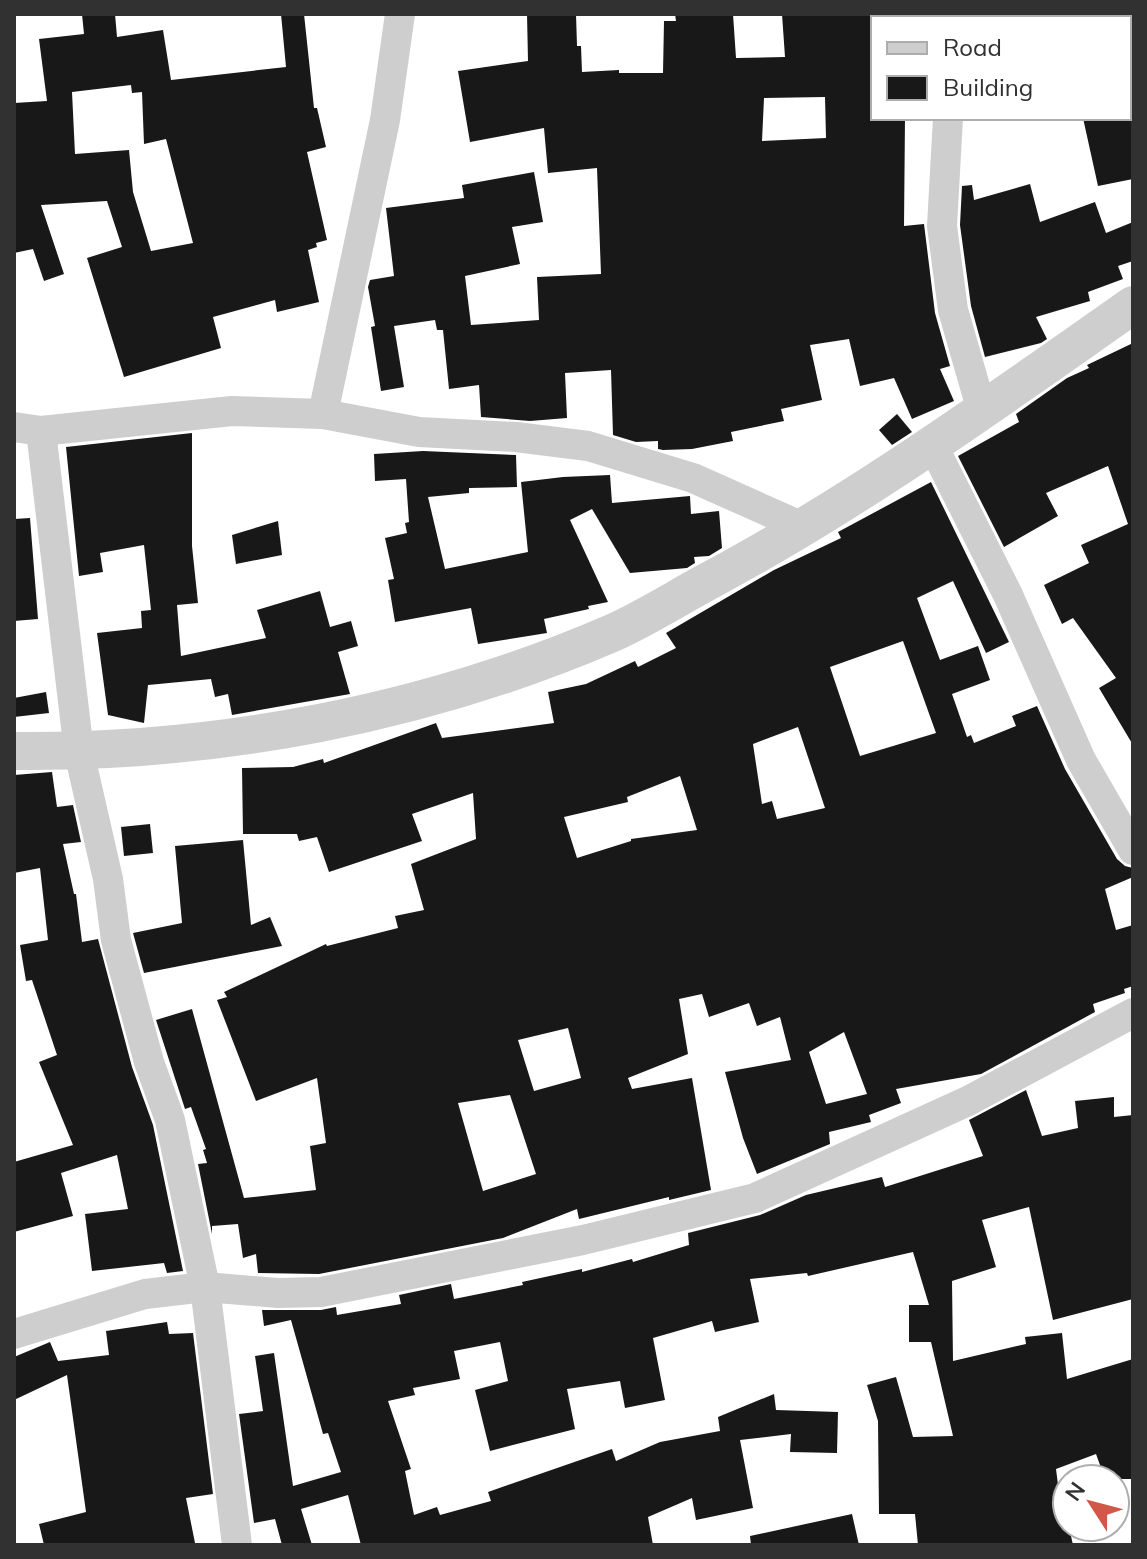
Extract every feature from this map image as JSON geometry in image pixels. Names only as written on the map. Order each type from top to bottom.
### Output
[{"type":"street","points":[[323,414],[385,120],[400,14]]},
{"type":"street","points":[[948,120],[942,226],[953,310],[982,411]]},
{"type":"street","points":[[14,751],[79,752],[268,732],[360,716],[482,682],[612,633],[805,528],[982,411],[1133,305]]},
{"type":"street","points":[[237,1545],[205,1287],[170,1120],[149,1062],[116,940],[108,879],[79,752],[28,429],[232,411],[323,414],[419,432],[516,437],[588,446],[693,478],[805,528]]},
{"type":"street","points":[[932,444],[1008,595],[1081,760],[1133,850]]},
{"type":"street","points":[[14,1334],[145,1294],[205,1287],[278,1293],[321,1292],[583,1240],[755,1198],[968,1101],[1133,1013]]},
{"type":"building","points":[[82,14],[115,14],[117,37],[163,30],[171,80],[286,67],[281,14],[304,14],[314,108],[317,108],[326,147],[307,152],[327,240],[316,243],[317,247],[308,250],[319,302],[277,312],[275,300],[213,317],[221,348],[124,377],[87,258],[122,247],[107,201],[41,205],[64,274],[44,281],[33,249],[14,253],[14,103],[47,101],[39,39],[84,34]],"holes":[[[131,85],[132,93],[142,92],[144,144],[166,139],[193,243],[151,251],[133,192],[129,150],[75,154],[72,92]]]},
{"type":"building","points":[[527,14],[576,14],[582,72],[619,70],[619,73],[663,73],[664,21],[676,21],[675,14],[733,14],[736,58],[785,57],[782,14],[873,14],[871,120],[905,120],[904,226],[924,224],[935,313],[950,366],[940,369],[954,401],[912,419],[894,378],[860,386],[849,339],[810,345],[822,400],[781,409],[784,421],[731,432],[733,441],[692,449],[663,450],[658,449],[658,441],[636,442],[613,435],[611,370],[565,373],[567,418],[530,421],[481,417],[479,385],[449,389],[443,330],[437,330],[435,320],[394,326],[404,387],[381,391],[368,287],[370,280],[394,276],[386,208],[464,198],[462,185],[534,172],[543,222],[512,227],[520,264],[465,276],[471,325],[539,320],[537,277],[601,274],[597,168],[548,173],[544,128],[470,142],[458,71],[528,61]],"holes":[[[825,97],[826,138],[762,141],[764,98]]]},
{"type":"building","points":[[1133,118],[1133,179],[1098,186],[1083,120]]},
{"type":"building","points":[[1030,184],[1040,222],[1095,202],[1106,233],[1133,222],[1133,261],[1118,266],[1123,279],[1088,292],[1090,301],[1036,317],[1047,339],[1041,343],[985,357],[971,306],[960,225],[962,186],[972,185],[974,200]]},
{"type":"building","points":[[1133,343],[1133,745],[1099,688],[1116,678],[1073,618],[1062,624],[1044,585],[1089,563],[1081,545],[1128,524],[1108,466],[1046,493],[1058,516],[1004,547],[958,456],[1019,422],[1016,414],[1067,378],[1089,368],[1087,365]]},
{"type":"building","points":[[897,414],[912,432],[892,445],[879,430]]},
{"type":"building","points":[[192,433],[192,546],[198,603],[177,605],[181,656],[266,638],[257,610],[320,591],[330,627],[351,621],[358,646],[338,652],[350,694],[232,715],[228,694],[215,697],[211,679],[148,685],[144,723],[108,715],[97,633],[142,628],[141,611],[151,610],[144,545],[100,553],[103,572],[79,576],[66,447]]},
{"type":"building","points":[[423,451],[516,455],[517,487],[469,488],[469,493],[428,497],[445,569],[528,552],[521,482],[563,477],[610,475],[612,503],[690,496],[691,514],[719,511],[722,548],[709,556],[694,557],[695,563],[687,568],[630,573],[592,509],[570,520],[608,602],[544,619],[547,633],[478,644],[471,608],[395,622],[388,580],[394,579],[385,538],[407,533],[406,479],[375,481],[374,454]]},
{"type":"building","points":[[931,482],[1009,642],[986,653],[953,581],[917,598],[940,660],[978,646],[990,680],[952,694],[967,737],[971,735],[974,743],[1016,726],[1012,716],[1037,706],[1065,769],[1117,859],[1133,868],[1133,877],[1105,889],[1116,930],[1133,925],[1133,986],[1124,989],[1125,993],[1093,1004],[1095,1012],[981,1074],[896,1089],[901,1103],[869,1115],[871,1122],[829,1132],[830,1144],[757,1174],[743,1138],[725,1072],[791,1060],[780,1017],[757,1026],[749,1003],[709,1017],[702,994],[679,999],[688,1054],[628,1078],[632,1089],[692,1078],[711,1190],[579,1219],[577,1209],[503,1238],[319,1274],[258,1273],[256,1254],[243,1258],[238,1224],[212,1226],[212,1234],[198,1164],[207,1163],[203,1150],[206,1149],[191,1107],[185,1109],[156,1020],[192,1009],[244,1198],[316,1190],[310,1146],[326,1143],[317,1078],[256,1101],[217,1000],[227,997],[224,992],[326,944],[398,928],[395,916],[424,910],[411,864],[476,839],[473,793],[412,814],[422,841],[329,872],[317,837],[299,841],[297,834],[243,834],[242,768],[293,767],[323,759],[324,763],[436,723],[442,738],[554,723],[548,692],[586,684],[635,661],[638,667],[676,648],[666,633],[774,570],[841,538],[838,532]],"holes":[[[903,641],[936,733],[860,756],[830,667]],[[798,727],[825,808],[777,819],[772,801],[762,804],[753,744]],[[680,776],[697,830],[631,839],[577,858],[564,817],[628,802],[627,797]],[[568,1028],[581,1078],[534,1091],[518,1040]],[[844,1032],[867,1094],[826,1104],[809,1052]],[[510,1095],[536,1174],[483,1191],[458,1103]]]},
{"type":"building","points":[[30,518],[38,619],[14,621],[14,519]]},
{"type":"building","points":[[278,521],[282,555],[236,564],[232,535]]},
{"type":"building","points":[[46,692],[49,713],[14,717],[14,698]]},
{"type":"building","points":[[52,772],[57,807],[73,805],[81,842],[63,844],[76,894],[82,942],[98,939],[132,1067],[153,1125],[183,1271],[167,1273],[164,1263],[92,1271],[85,1214],[128,1209],[117,1155],[61,1173],[73,1216],[14,1232],[14,1162],[73,1145],[39,1062],[57,1055],[32,980],[26,981],[20,945],[48,940],[40,868],[14,873],[14,775]]},
{"type":"building","points":[[150,824],[153,853],[124,856],[121,827]]},
{"type":"building","points":[[243,840],[251,925],[270,917],[282,946],[144,973],[133,933],[182,923],[175,846]]},
{"type":"building","points":[[1026,1090],[1042,1136],[1078,1128],[1075,1101],[1114,1097],[1114,1117],[1133,1115],[1133,1299],[1053,1320],[1029,1207],[982,1220],[996,1267],[952,1281],[953,1361],[1026,1344],[1025,1337],[1062,1333],[1067,1379],[1133,1359],[1133,1479],[1131,1463],[1099,1463],[1096,1454],[1072,1463],[1051,1463],[1051,1543],[1073,1545],[918,1545],[915,1514],[879,1514],[878,1421],[867,1385],[896,1377],[913,1437],[953,1436],[931,1342],[909,1342],[909,1305],[929,1305],[913,1252],[808,1276],[807,1273],[750,1279],[759,1322],[715,1332],[712,1321],[653,1338],[665,1400],[625,1408],[620,1381],[567,1389],[575,1429],[490,1451],[475,1390],[508,1381],[500,1342],[454,1351],[460,1379],[413,1388],[415,1395],[388,1401],[411,1469],[405,1471],[414,1515],[437,1507],[440,1515],[491,1501],[488,1492],[612,1449],[616,1461],[660,1442],[720,1431],[718,1417],[774,1394],[776,1410],[838,1412],[837,1453],[790,1452],[791,1434],[740,1440],[753,1508],[696,1520],[692,1498],[648,1517],[653,1545],[361,1545],[348,1495],[301,1509],[312,1545],[282,1545],[275,1519],[254,1523],[239,1414],[263,1411],[255,1356],[274,1353],[293,1486],[341,1472],[328,1433],[323,1434],[291,1320],[264,1326],[262,1310],[336,1307],[337,1315],[401,1304],[399,1295],[451,1284],[454,1299],[582,1269],[582,1272],[632,1259],[633,1262],[689,1245],[688,1233],[760,1215],[806,1195],[882,1177],[885,1187],[983,1156],[969,1120]]},
{"type":"building","points":[[167,1322],[169,1334],[193,1333],[213,1494],[186,1498],[195,1543],[44,1545],[39,1524],[86,1512],[67,1375],[14,1400],[14,1357],[50,1342],[58,1361],[109,1355],[106,1331]]},
{"type":"building","points":[[852,1514],[859,1545],[751,1545],[750,1536]]}]
